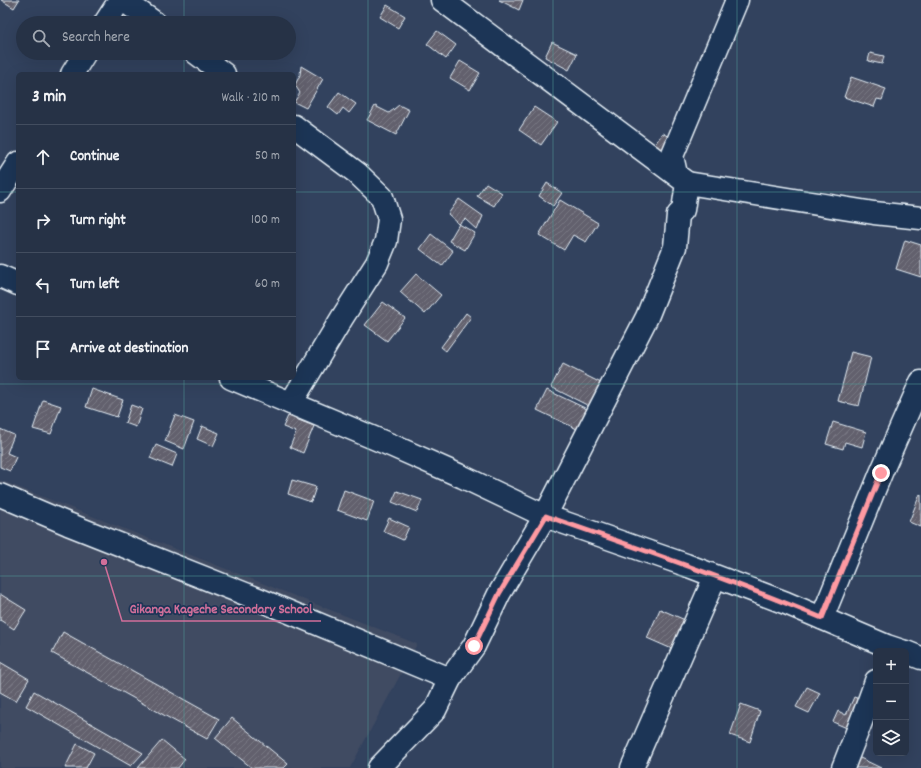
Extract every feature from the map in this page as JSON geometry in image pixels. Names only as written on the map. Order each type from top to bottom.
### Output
[{"type":"street","points":[[110,16],[120,0]]},
{"type":"street","points":[[123,0],[145,16]]},
{"type":"street","points":[[442,0],[682,178],[866,212],[921,218]]},
{"type":"street","points":[[379,768],[435,710],[450,679],[474,646],[499,594],[546,516],[647,317],[675,247],[678,215],[684,210],[682,178],[672,156],[737,0]]},
{"type":"street","points":[[73,72],[81,60]]},
{"type":"street","points":[[205,60],[221,72]]},
{"type":"street","points":[[291,403],[377,263],[386,241],[389,219],[382,197],[356,173],[296,128]]},
{"type":"street","points":[[0,191],[16,167]]},
{"type":"street","points":[[0,276],[16,283]]},
{"type":"street","points":[[237,380],[400,449],[546,516],[686,565],[786,603],[890,648]]},
{"type":"street","points":[[822,618],[881,473],[921,382]]},
{"type":"street","points":[[0,495],[68,524],[258,598],[450,679]]},
{"type":"street","points":[[632,768],[715,576]]},
{"type":"street","points":[[909,654],[921,658]]},
{"type":"street","points":[[842,768],[869,703],[875,684]]},
{"type":"shaded area","points":[[0,480],[417,644],[350,768],[0,768]]},
{"type":"building","points":[[1,0],[19,0],[14,8]]},
{"type":"building","points":[[499,0],[523,0],[519,10]]},
{"type":"building","points":[[387,5],[405,16],[398,28],[380,17]]},
{"type":"building","points":[[437,31],[456,45],[446,59],[427,44]]},
{"type":"building","points":[[552,42],[577,54],[569,70],[545,57]]},
{"type":"building","points":[[870,53],[884,56],[882,64],[868,61]]},
{"type":"building","points":[[460,61],[480,73],[470,90],[450,78]]},
{"type":"building","points":[[301,66],[323,79],[306,108],[296,103],[296,99],[300,93],[296,87],[296,83],[300,75]]},
{"type":"building","points":[[851,77],[886,89],[882,100],[877,99],[874,107],[844,97]]},
{"type":"building","points":[[339,92],[356,104],[349,113],[343,108],[338,115],[328,107]]},
{"type":"building","points":[[399,105],[409,110],[396,135],[367,120],[375,106],[389,113]]},
{"type":"building","points":[[534,107],[557,122],[541,145],[519,130]]},
{"type":"building","points":[[662,133],[673,139],[672,156],[654,146]]},
{"type":"building","points":[[486,183],[502,193],[494,206],[477,196]]},
{"type":"building","points":[[547,183],[562,193],[553,206],[539,196]]},
{"type":"building","points":[[459,199],[483,216],[477,230],[465,219],[459,224],[448,214]]},
{"type":"building","points":[[560,200],[598,223],[586,242],[573,235],[564,250],[539,235]]},
{"type":"building","points":[[459,224],[475,233],[465,250],[449,241]]},
{"type":"building","points":[[431,234],[453,251],[442,266],[420,249]]},
{"type":"building","points":[[905,240],[921,245],[921,277],[896,269]]},
{"type":"building","points":[[416,274],[441,295],[425,314],[400,292]]},
{"type":"building","points":[[383,302],[405,318],[387,341],[365,325]]},
{"type":"building","points":[[466,313],[471,317],[446,351],[441,347]]},
{"type":"building","points":[[851,352],[871,357],[859,406],[838,401]]},
{"type":"building","points":[[563,364],[605,385],[593,408],[551,387]]},
{"type":"building","points":[[92,389],[123,400],[117,417],[86,407]]},
{"type":"building","points":[[547,390],[587,409],[577,429],[537,410]]},
{"type":"building","points":[[43,400],[61,406],[51,434],[33,429]]},
{"type":"building","points":[[131,405],[142,409],[136,427],[125,423]]},
{"type":"building","points":[[175,415],[194,422],[184,449],[165,441]]},
{"type":"building","points":[[288,416],[314,426],[303,453],[290,447],[296,432],[283,427]]},
{"type":"building","points":[[833,422],[866,432],[862,447],[845,442],[843,449],[826,444]]},
{"type":"building","points":[[202,426],[219,433],[213,446],[197,439]]},
{"type":"building","points":[[0,429],[14,435],[7,453],[16,457],[10,471],[0,467]]},
{"type":"building","points":[[156,445],[177,454],[172,467],[150,458]]},
{"type":"building","points":[[292,480],[316,487],[311,502],[288,494]]},
{"type":"building","points":[[344,490],[374,501],[367,521],[337,510]]},
{"type":"building","points":[[397,491],[422,500],[417,512],[392,502]]},
{"type":"building","points":[[920,494],[921,495],[921,527],[909,522]]},
{"type":"building","points":[[389,518],[409,527],[403,540],[383,531]]},
{"type":"building","points":[[0,594],[26,610],[14,629],[0,620]]},
{"type":"building","points":[[660,609],[685,620],[672,649],[647,638]]},
{"type":"building","points":[[63,632],[219,719],[207,739],[52,653]]},
{"type":"building","points":[[0,662],[29,679],[16,701],[0,692]]},
{"type":"building","points":[[807,687],[820,693],[809,713],[796,707]]},
{"type":"building","points":[[34,691],[143,753],[131,766],[26,706]]},
{"type":"building","points":[[854,697],[869,703],[856,732],[833,722],[838,711],[846,715]]},
{"type":"building","points":[[741,704],[760,711],[750,742],[730,735]]},
{"type":"building","points":[[232,718],[288,764],[284,768],[252,768],[215,738]]},
{"type":"building","points":[[162,740],[185,759],[178,768],[138,768]]},
{"type":"building","points":[[77,744],[94,753],[86,768],[65,768]]},
{"type":"building","points":[[858,757],[881,768],[853,768]]},
{"type":"place","name":"Gikanga Kageche Secondary School","points":[[104,562]]},
{"type":"route","points":[[474,646],[499,594],[546,516],[686,565],[822,618],[881,473]]}]
